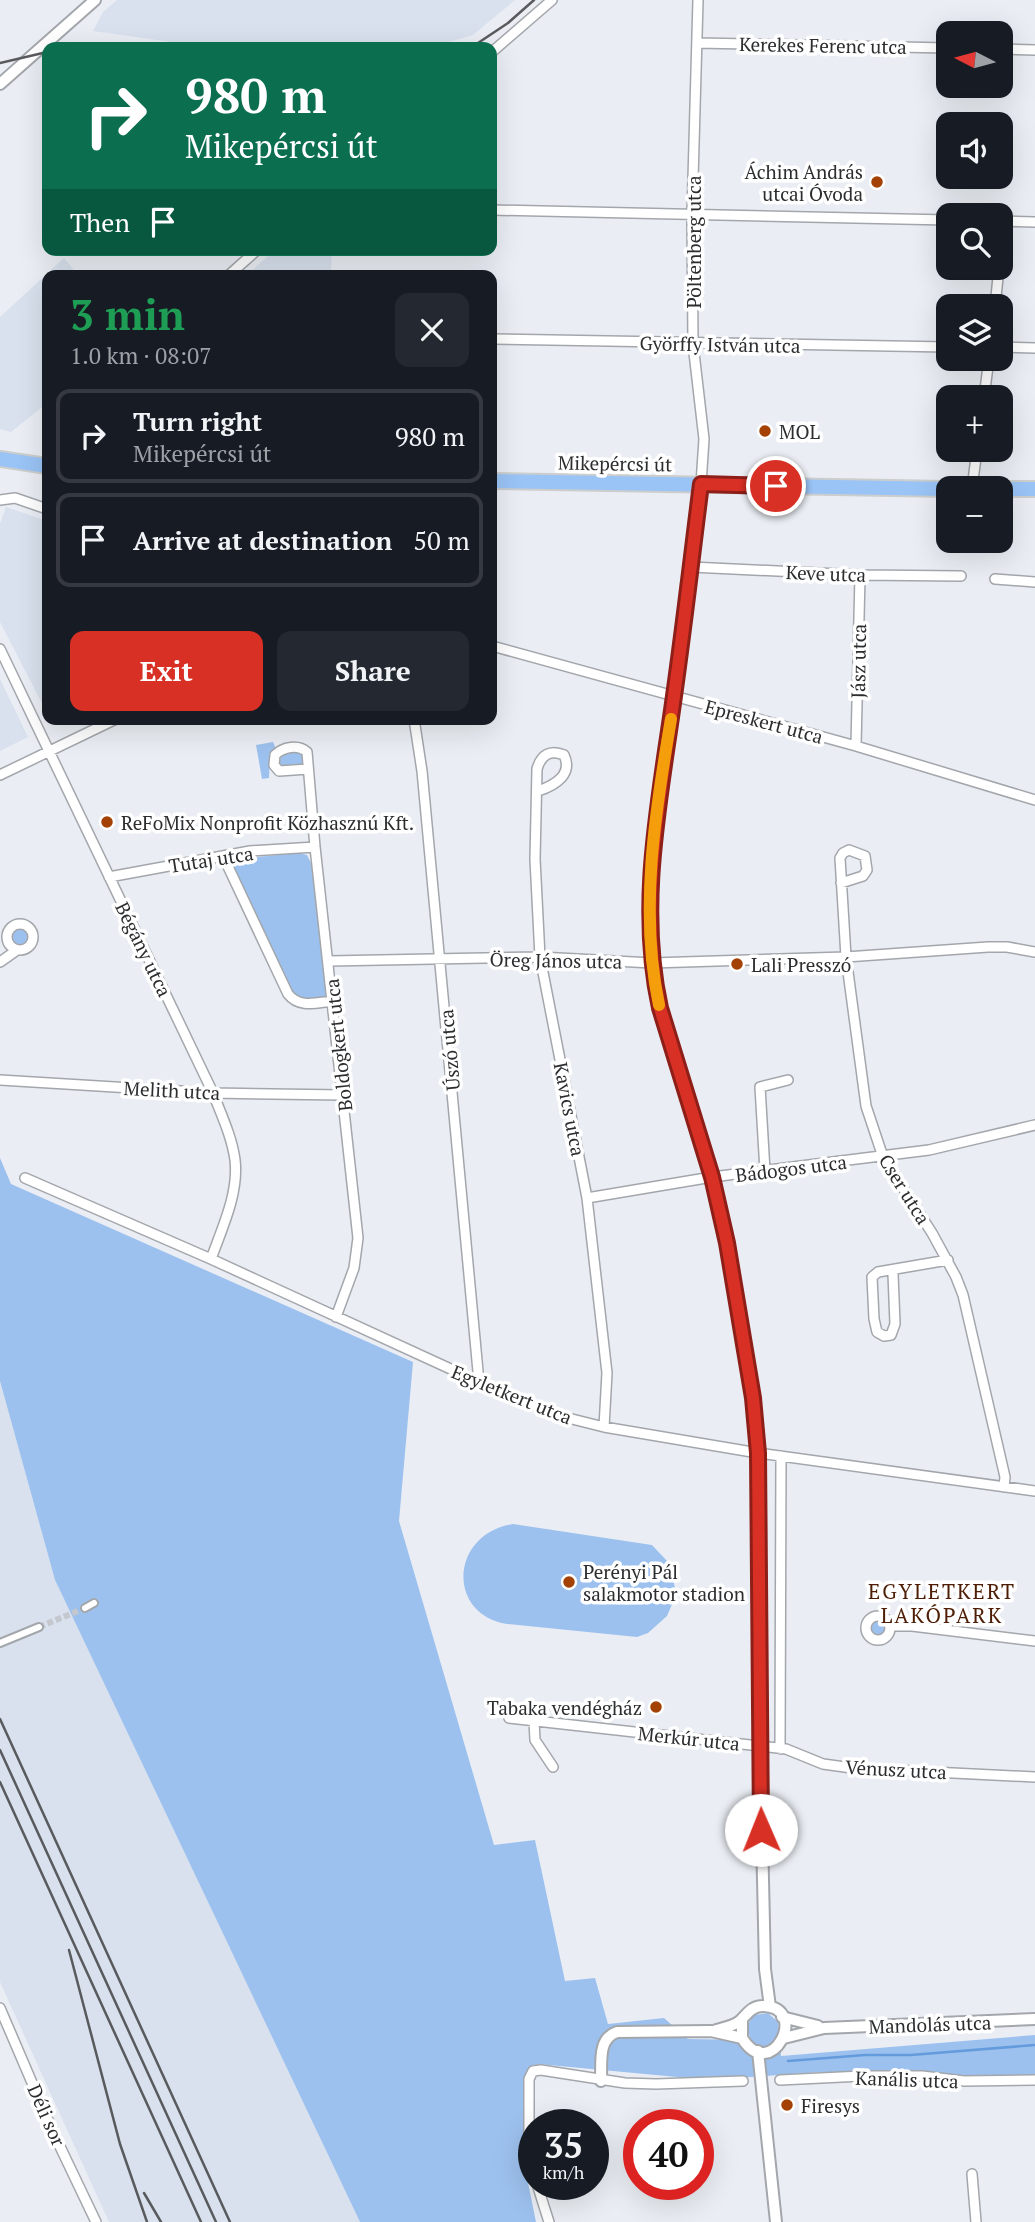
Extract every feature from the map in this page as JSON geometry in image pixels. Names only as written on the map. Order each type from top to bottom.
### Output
[{"type":"main road","points":[[0,459],[42,465]]},
{"type":"main road","name":"Mikepércsi út","points":[[497,481],[936,489]]},
{"type":"main road","points":[[1013,489],[1035,489]]},
{"type":"street","points":[[48,42],[95,0]]},
{"type":"street","points":[[497,48],[552,0]]},
{"type":"street","name":"Pöltenberg utca","points":[[698,0],[692,215],[693,344],[704,439],[701,484]]},
{"type":"street","name":"Kerekes Ferenc utca","points":[[697,43],[936,48]]},
{"type":"street","points":[[0,84],[42,47]]},
{"type":"street","points":[[1013,49],[1035,50]]},
{"type":"street","points":[[497,210],[936,220]]},
{"type":"street","points":[[1013,221],[1035,222]]},
{"type":"street","points":[[235,270],[250,256]]},
{"type":"street","name":"Györffy István utca","points":[[497,339],[936,347]]},
{"type":"street","points":[[1013,348],[1035,348]]},
{"type":"street","points":[[701,484],[651,878],[652,962],[660,1008],[712,1177],[727,1243],[753,1398],[758,1453],[765,1969],[770,2007]]},
{"type":"street","points":[[0,500],[15,498],[42,507]]},
{"type":"street","name":"Keve utca","points":[[691,568],[961,576]]},
{"type":"street","name":"Jász utca","points":[[856,747],[860,575]]},
{"type":"street","points":[[995,579],[1035,582]]},
{"type":"street","name":"Epreskert utca","points":[[497,647],[856,747],[1035,800]]},
{"type":"street","name":"Bégány utca","points":[[0,649],[213,1093],[232,1144],[236,1179],[211,1259]]},
{"type":"street","points":[[0,775],[104,725]]},
{"type":"street","name":"Úszó utca","points":[[415,725],[422,771],[479,1382]]},
{"type":"street","name":"Kavics utca","points":[[538,791],[549,788],[565,774],[568,763],[564,754],[556,751],[547,753],[540,760],[536,781],[538,791],[535,859],[540,957],[587,1198],[607,1373],[604,1427]]},
{"type":"street","name":"Boldogkert utca","points":[[308,769],[358,1247],[354,1268],[336,1317]]},
{"type":"street","name":"Tutaj utca","points":[[109,877],[223,856],[315,847]]},
{"type":"street","points":[[223,856],[288,994],[294,1001],[305,1004],[332,1001]]},
{"type":"street","name":"Cser utca","points":[[841,883],[846,957],[864,1096],[883,1157],[948,1260],[963,1295],[1005,1477],[1004,1487]]},
{"type":"street","name":"Öreg János utca","points":[[329,961],[540,957],[652,962],[846,957],[988,947],[1035,952]]},
{"type":"street","points":[[0,962],[17,950]]},
{"type":"street","name":"Melith utca","points":[[0,1080],[213,1093],[343,1095]]},
{"type":"street","points":[[765,1171],[760,1087],[788,1080]]},
{"type":"street","name":"Bádogos utca","points":[[587,1198],[712,1177],[929,1150],[1035,1125]]},
{"type":"street","name":"Egyletkert utca","points":[[24,1178],[560,1416],[604,1427],[781,1457],[1035,1491]]},
{"type":"street","points":[[892,1274],[895,1324],[891,1335],[884,1336],[877,1332],[874,1319],[872,1277],[878,1272],[948,1260]]},
{"type":"street","points":[[780,1749],[781,1457]]},
{"type":"street","points":[[85,1608],[94,1603]]},
{"type":"street","points":[[890,1626],[912,1626],[1035,1641]]},
{"type":"street","points":[[0,1643],[39,1627]]},
{"type":"street","name":"Merkúr utca","points":[[509,1718],[760,1746]]},
{"type":"street","points":[[534,1721],[535,1740],[553,1767]]},
{"type":"street","name":"Vénusz utca","points":[[760,1746],[780,1749],[823,1764],[852,1768],[1035,1777]]},
{"type":"street","points":[[755,2007],[765,1969]]},
{"type":"street","points":[[711,2031],[742,2020],[747,2012],[755,2007],[770,2007],[782,2017],[786,2027],[784,2038],[768,2061],[762,2091]]},
{"type":"street","name":"Déli sor","points":[[0,2008],[54,2134],[96,2222]]},
{"type":"street","name":"Mandolás utca","points":[[782,2017],[824,2028]]},
{"type":"street","name":"Mandolás utca","points":[[784,2038],[824,2028],[1035,2019]]},
{"type":"street","points":[[742,2020],[742,2038]]},
{"type":"street","points":[[601,2081],[603,2045],[611,2034],[628,2031],[711,2031],[742,2038],[751,2049],[758,2052],[775,2049]]},
{"type":"street","points":[[758,2052],[776,2222]]},
{"type":"street","points":[[529,2109],[529,2079],[533,2071],[541,2070],[601,2081],[656,2084],[743,2081]]},
{"type":"street","name":"Kanális utca","points":[[780,2080],[922,2076],[999,2082],[1035,2080]]},
{"type":"street","points":[[972,2174],[976,2222]]},
{"type":"street","points":[[542,2200],[549,2222]]},
{"type":"shaded area","points":[[117,0],[515,0],[473,35],[449,42],[171,42],[93,31],[103,12]]},
{"type":"shaded area","points":[[268,256],[332,256],[331,270],[253,270]]},
{"type":"shaded area","points":[[64,258],[74,270],[51,270]]},
{"type":"shaded area","points":[[42,278],[42,407],[11,432],[0,429],[0,317]]},
{"type":"shaded area","points":[[6,507],[42,519],[42,703],[0,622],[0,524]]},
{"type":"shaded area","points":[[0,679],[28,737],[0,751]]},
{"type":"shaded area","points":[[273,742],[276,749],[270,758],[269,778],[262,779],[256,745]]},
{"type":"shaded area","points":[[294,751],[302,755],[303,765],[279,765],[281,755]]},
{"type":"shaded area","points":[[299,853],[307,855],[313,867],[328,990],[324,999],[306,1002],[290,992],[229,864],[236,859]]},
{"type":"shaded area","points":[[20,928],[26,931],[29,937],[26,943],[20,946],[14,943],[11,937],[14,931]]},
{"type":"shaded area","points":[[0,1158],[11,1184],[413,1362],[399,1521],[494,1845],[535,1840],[565,1981],[595,1978],[608,2024],[664,2018],[688,2039],[751,2040],[748,2030],[750,2021],[755,2015],[768,2013],[778,2022],[779,2031],[775,2040],[779,2040],[781,2056],[1035,2035],[1035,2076],[997,2081],[941,2074],[821,2072],[709,2080],[538,2064],[530,2109],[518,2109],[518,2200],[532,2200],[536,2222],[360,2222],[55,1580],[0,1381]]},
{"type":"shaded area","points":[[0,1381],[55,1580],[360,2222],[109,2222],[0,1982]]},
{"type":"shaded area","name":"Perényi Pál salakmotor stadion","points":[[513,1524],[652,1545],[669,1563],[675,1588],[667,1616],[648,1633],[637,1637],[507,1624],[487,1617],[473,1606],[465,1591],[467,1557],[477,1542],[492,1531]]},
{"type":"shaded area","points":[[875,1620],[881,1620],[886,1628],[884,1634],[875,1636],[870,1631],[870,1625]]},
{"type":"waterway","points":[[788,2061],[1035,2045]]},
{"type":"tunnel","points":[[39,1627],[85,1608]]},
{"type":"railway","points":[[480,42],[508,23],[534,0]]},
{"type":"railway","points":[[0,63],[42,53]]},
{"type":"railway","points":[[0,1719],[230,2222]]},
{"type":"railway","points":[[0,1750],[216,2222]]},
{"type":"railway","points":[[0,1782],[201,2222]]},
{"type":"railway","points":[[69,1950],[120,2144],[147,2222]]},
{"type":"railway","points":[[144,2193],[161,2222]]},
{"type":"slow traffic","points":[[659,1005],[652,962],[650,895],[663,768],[671,719]]},
{"type":"place","name":"Áchim András utcai Óvoda","points":[[877,182]]},
{"type":"place","name":"MOL","points":[[765,431]]},
{"type":"place","name":"ReFoMix Nonprofit Közhasznú Kft.","points":[[107,822]]},
{"type":"place","name":"Lali Presszó","points":[[737,964]]},
{"type":"place","name":"Perényi Pál salakmotor stadion","points":[[569,1582]]},
{"type":"place","name":"Tabaka vendégház","points":[[656,1707]]},
{"type":"place","name":"Firesys","points":[[787,2105]]},
{"type":"district","name":"EGYLETKERT LAKÓPARK","points":[[942,1603]]},
{"type":"route","points":[[761,1830],[758,1453],[753,1398],[727,1243],[712,1177],[654,984],[650,912],[663,768],[701,484],[776,486]]}]
